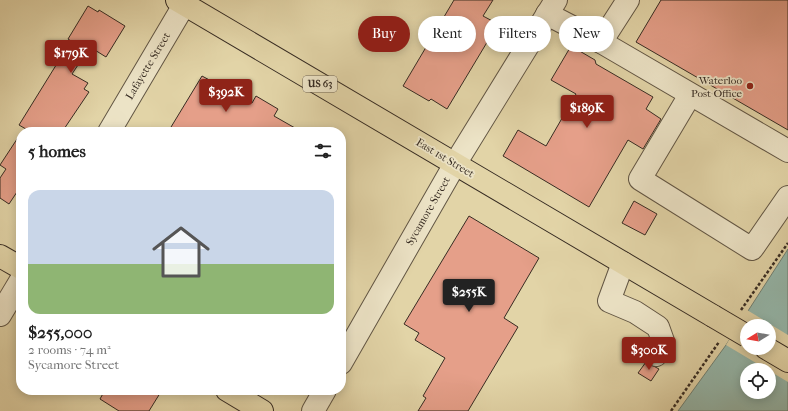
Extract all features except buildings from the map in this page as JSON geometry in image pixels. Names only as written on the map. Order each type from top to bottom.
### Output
[{"type":"highway","name":"East 1st Street","points":[[183,1],[455,164],[740,332]]},
{"type":"highway","points":[[0,256],[16,265]]},
{"type":"highway","points":[[776,354],[788,361]]},
{"type":"highway","points":[[235,395],[262,411]]},
{"type":"street","points":[[614,22],[628,0]]},
{"type":"street","name":"Lafayette Street","points":[[112,127],[183,1]]},
{"type":"street","points":[[552,7],[565,16]]},
{"type":"street","name":"Sycamore Street","points":[[346,354],[455,164],[552,7]]},
{"type":"street","points":[[614,50],[788,151]]},
{"type":"street","points":[[690,95],[640,179],[752,249],[788,197]]},
{"type":"street","points":[[623,263],[609,301],[635,312],[658,327],[663,342],[656,356]]},
{"type":"street","points":[[0,315],[16,288]]},
{"type":"street","points":[[313,411],[322,395]]},
{"type":"water","points":[[788,249],[788,411],[678,411],[740,323],[740,355],[776,355],[776,319],[743,319]]},
{"type":"pier","points":[[747,310],[762,319],[742,319]]},
{"type":"pier","points":[[740,322],[740,353],[726,345]]},
{"type":"pier","points":[[776,328],[788,335],[788,382],[776,375],[776,363],[756,363],[743,355],[776,355]]},
{"type":"place","name":"Waterloo Post Office","points":[[750,86]]}]
